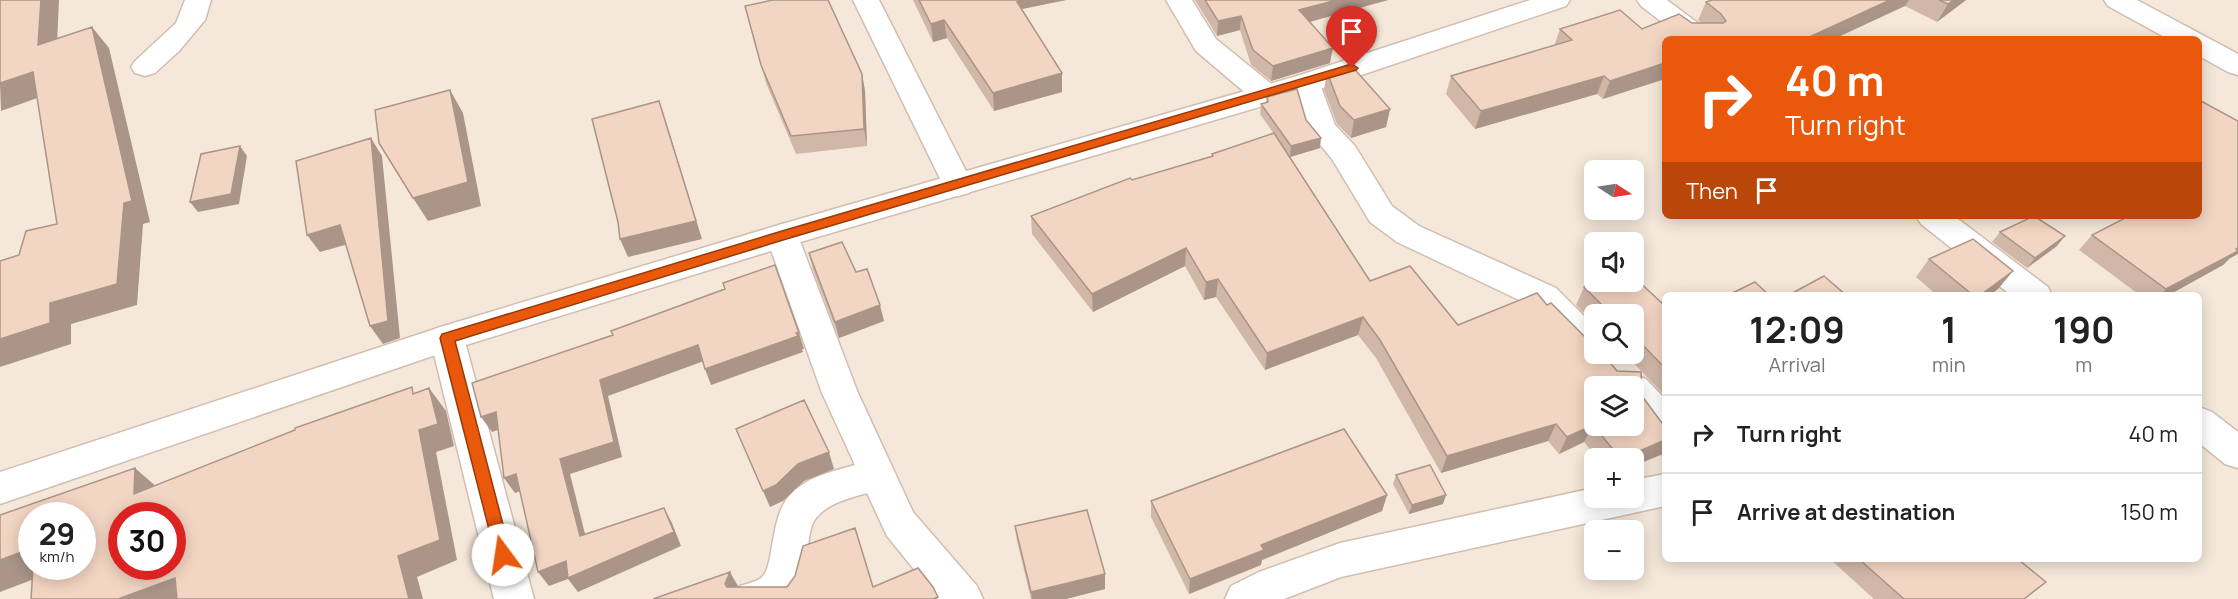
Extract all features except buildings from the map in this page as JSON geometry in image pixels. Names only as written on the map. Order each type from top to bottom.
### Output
[{"type":"street","points":[[145,67],[188,27],[197,12],[198,0]]},
{"type":"street","points":[[866,0],[958,185]]},
{"type":"street","points":[[1179,0],[1206,45],[1265,94]]},
{"type":"street","points":[[0,488],[447,338],[782,236],[1307,83],[1557,0]]},
{"type":"street","points":[[1650,0],[1697,36]]},
{"type":"street","points":[[2117,0],[2183,36]]},
{"type":"street","points":[[2202,46],[2238,66]]},
{"type":"street","points":[[1307,83],[1322,129],[1344,153],[1381,214],[1408,234],[1425,243],[1544,297],[1584,337]]},
{"type":"street","points":[[1936,219],[2031,292]]},
{"type":"street","points":[[782,236],[840,393],[900,524],[963,599]]},
{"type":"street","points":[[447,338],[514,599]]},
{"type":"street","points":[[1610,364],[1622,376]]},
{"type":"street","points":[[1644,400],[1662,420]]},
{"type":"street","points":[[2202,424],[2234,448]]},
{"type":"street","points":[[754,599],[775,592],[789,570],[793,523],[805,504],[837,486],[877,474]]},
{"type":"street","points":[[1644,494],[1662,491]]},
{"type":"street","points":[[1245,599],[1273,585],[1340,560],[1584,507]]},
{"type":"shaded area","points":[[0,0],[2238,0],[2238,599],[0,599]]},
{"type":"route","points":[[503,555],[447,338],[782,236],[1352,68]]}]
